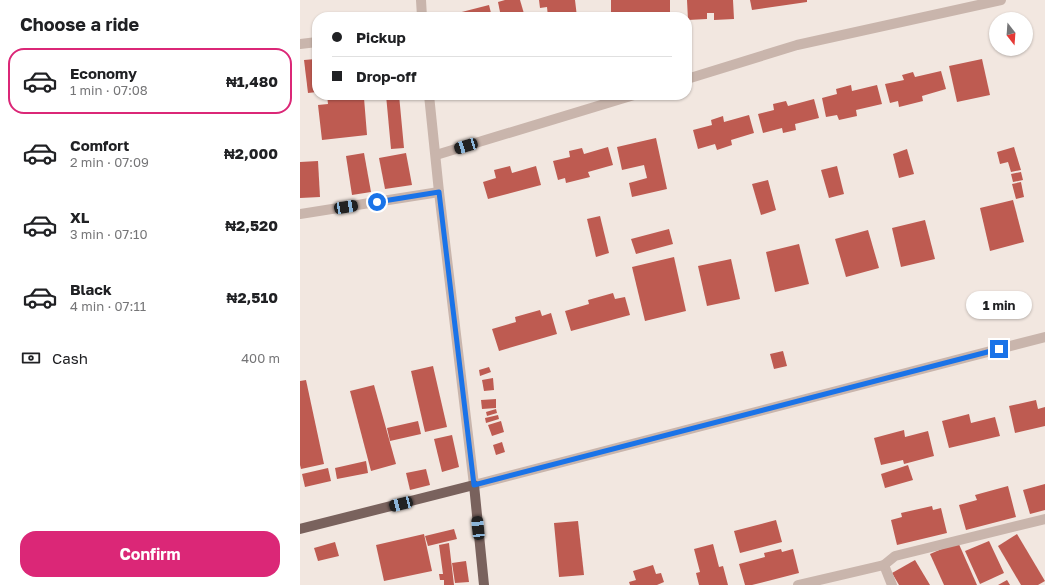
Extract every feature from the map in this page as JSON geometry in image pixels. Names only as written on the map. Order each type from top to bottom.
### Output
[{"type":"main road","points":[[300,529],[474,485],[484,585]]},
{"type":"street","points":[[421,0],[422,12]]},
{"type":"street","points":[[692,77],[797,45],[1001,0]]},
{"type":"street","points":[[300,44],[312,43]]},
{"type":"street","points":[[430,100],[474,485],[1045,337]]},
{"type":"street","points":[[436,155],[618,100]]},
{"type":"street","points":[[300,214],[439,192]]},
{"type":"street","points":[[798,585],[884,565],[895,556],[1045,518]]},
{"type":"street","points":[[884,565],[892,585]]},
{"type":"building","points":[[505,0],[520,0],[524,12],[500,12],[498,2]]},
{"type":"building","points":[[539,0],[575,0],[576,12],[548,12],[547,7],[540,8]]},
{"type":"building","points":[[611,0],[670,0],[670,12],[611,12]]},
{"type":"building","points":[[687,0],[733,0],[734,19],[714,20],[714,13],[707,13],[707,19],[692,20],[692,12],[688,12]]},
{"type":"building","points":[[750,0],[807,0],[807,2],[752,10]]},
{"type":"building","points":[[489,5],[491,12],[462,12]]},
{"type":"building","points":[[312,59],[312,93],[308,93],[304,60]]},
{"type":"building","points":[[982,59],[990,95],[957,102],[949,66]]},
{"type":"building","points":[[941,71],[946,89],[922,96],[923,101],[899,107],[898,101],[890,103],[885,84],[904,80],[902,75],[913,72],[915,77]]},
{"type":"building","points":[[851,85],[852,91],[877,85],[882,104],[856,110],[857,116],[839,120],[837,115],[826,117],[822,98],[837,94],[836,89]]},
{"type":"building","points":[[814,99],[819,118],[795,124],[796,130],[783,133],[782,128],[763,133],[758,114],[774,110],[773,104],[786,101],[788,106]]},
{"type":"building","points":[[328,100],[364,100],[367,135],[322,140],[318,105],[328,104]]},
{"type":"building","points":[[386,100],[399,100],[404,148],[391,149]]},
{"type":"building","points":[[749,115],[754,133],[731,140],[732,145],[717,150],[715,144],[698,149],[693,130],[712,125],[711,120],[723,116],[724,122]]},
{"type":"building","points":[[656,138],[667,189],[632,197],[629,183],[647,178],[644,165],[622,170],[617,147]]},
{"type":"building","points":[[608,147],[613,165],[588,172],[590,177],[566,183],[565,178],[558,180],[553,161],[570,157],[569,151],[582,148],[584,154]]},
{"type":"building","points":[[1014,147],[1021,170],[1011,172],[1008,162],[1000,164],[997,152]]},
{"type":"building","points":[[907,149],[914,174],[899,178],[893,154]]},
{"type":"building","points":[[364,153],[371,192],[352,195],[346,156]]},
{"type":"building","points":[[406,153],[412,185],[385,189],[379,158]]},
{"type":"building","points":[[318,161],[320,197],[300,198],[300,162]]},
{"type":"building","points":[[510,166],[512,173],[536,166],[541,185],[488,199],[483,182],[496,178],[494,170]]},
{"type":"building","points":[[837,166],[844,194],[829,198],[821,170]]},
{"type":"building","points":[[1021,172],[1023,180],[1013,182],[1011,174]]},
{"type":"building","points":[[768,180],[776,210],[761,215],[752,184]]},
{"type":"building","points":[[1021,182],[1024,197],[1016,199],[1012,184]]},
{"type":"building","points":[[1013,200],[1024,242],[990,251],[980,208]]},
{"type":"building","points":[[600,216],[609,253],[596,257],[587,219]]},
{"type":"building","points":[[925,220],[935,259],[901,267],[892,228]]},
{"type":"building","points":[[669,229],[673,244],[636,254],[631,239]]},
{"type":"building","points":[[868,230],[879,268],[846,277],[835,239]]},
{"type":"building","points":[[799,244],[809,284],[775,292],[766,252]]},
{"type":"building","points":[[674,257],[686,311],[645,321],[632,267]]},
{"type":"building","points":[[731,259],[740,299],[707,306],[698,266]]},
{"type":"building","points":[[613,293],[615,299],[625,297],[630,315],[571,331],[565,311],[589,304],[588,300]]},
{"type":"building","points":[[540,310],[542,316],[551,313],[557,334],[499,351],[492,329],[516,322],[515,317]]},
{"type":"building","points":[[783,351],[787,366],[774,369],[770,354]]},
{"type":"building","points":[[433,366],[447,427],[425,432],[411,371]]},
{"type":"building","points":[[489,367],[491,372],[480,376],[479,370]]},
{"type":"building","points":[[493,378],[494,390],[484,391],[482,380]]},
{"type":"building","points":[[306,380],[324,464],[301,469],[300,381]]},
{"type":"building","points":[[374,385],[396,464],[371,471],[350,391]]},
{"type":"building","points":[[496,399],[496,408],[482,409],[481,400]]},
{"type":"building","points":[[1036,400],[1038,409],[1045,407],[1045,426],[1015,433],[1009,406]]},
{"type":"building","points":[[496,409],[497,413],[487,416],[486,412]]},
{"type":"building","points":[[969,414],[971,423],[995,417],[1000,436],[949,448],[942,421]]},
{"type":"building","points":[[498,415],[499,419],[486,423],[485,418]]},
{"type":"building","points":[[418,421],[421,434],[390,441],[387,428]]},
{"type":"building","points":[[501,421],[504,432],[492,436],[488,425]]},
{"type":"building","points":[[904,430],[905,437],[928,431],[934,456],[904,464],[903,460],[881,465],[874,438]]},
{"type":"building","points":[[452,435],[459,467],[442,472],[434,439]]},
{"type":"building","points":[[502,442],[505,452],[496,455],[493,445]]},
{"type":"building","points":[[366,461],[368,473],[337,479],[335,468]]},
{"type":"building","points":[[908,465],[913,480],[885,488],[881,474]]},
{"type":"building","points":[[328,468],[331,481],[305,487],[302,474]]},
{"type":"building","points":[[426,469],[430,485],[410,490],[406,473]]},
{"type":"building","points":[[1045,484],[1045,510],[1030,514],[1023,490]]},
{"type":"building","points":[[1008,486],[1016,517],[966,530],[959,505],[977,500],[975,495]]},
{"type":"building","points":[[932,506],[933,510],[941,508],[947,533],[897,545],[891,520],[902,517],[901,513]]},
{"type":"building","points":[[776,520],[782,542],[740,553],[734,531]]},
{"type":"building","points":[[578,521],[584,575],[559,577],[554,523]]},
{"type":"building","points":[[454,529],[457,539],[428,546],[425,536]]},
{"type":"building","points":[[424,534],[432,571],[384,581],[376,545]]},
{"type":"building","points":[[1017,534],[1045,581],[1038,585],[1021,585],[998,546]]},
{"type":"building","points":[[989,541],[1004,573],[980,584],[965,551]]},
{"type":"building","points":[[335,542],[339,556],[318,561],[314,548]]},
{"type":"building","points":[[958,542],[977,585],[944,585],[930,554]]},
{"type":"building","points":[[449,543],[454,585],[444,585],[444,580],[440,580],[439,574],[443,574],[439,545]]},
{"type":"building","points":[[713,544],[719,567],[723,566],[728,585],[699,585],[696,573],[700,572],[694,549]]},
{"type":"building","points":[[781,549],[782,552],[793,549],[799,573],[752,585],[745,585],[739,564],[765,557],[764,553]]},
{"type":"building","points":[[915,560],[930,585],[899,585],[892,573]]},
{"type":"building","points":[[466,561],[469,582],[455,583],[452,563]]},
{"type":"building","points":[[653,565],[656,574],[661,573],[664,582],[657,585],[630,585],[629,582],[636,580],[633,571]]},
{"type":"building","points":[[1007,580],[1010,585],[998,585]]},
{"type":"route","points":[[377,202],[439,192],[474,485],[999,349]]}]
